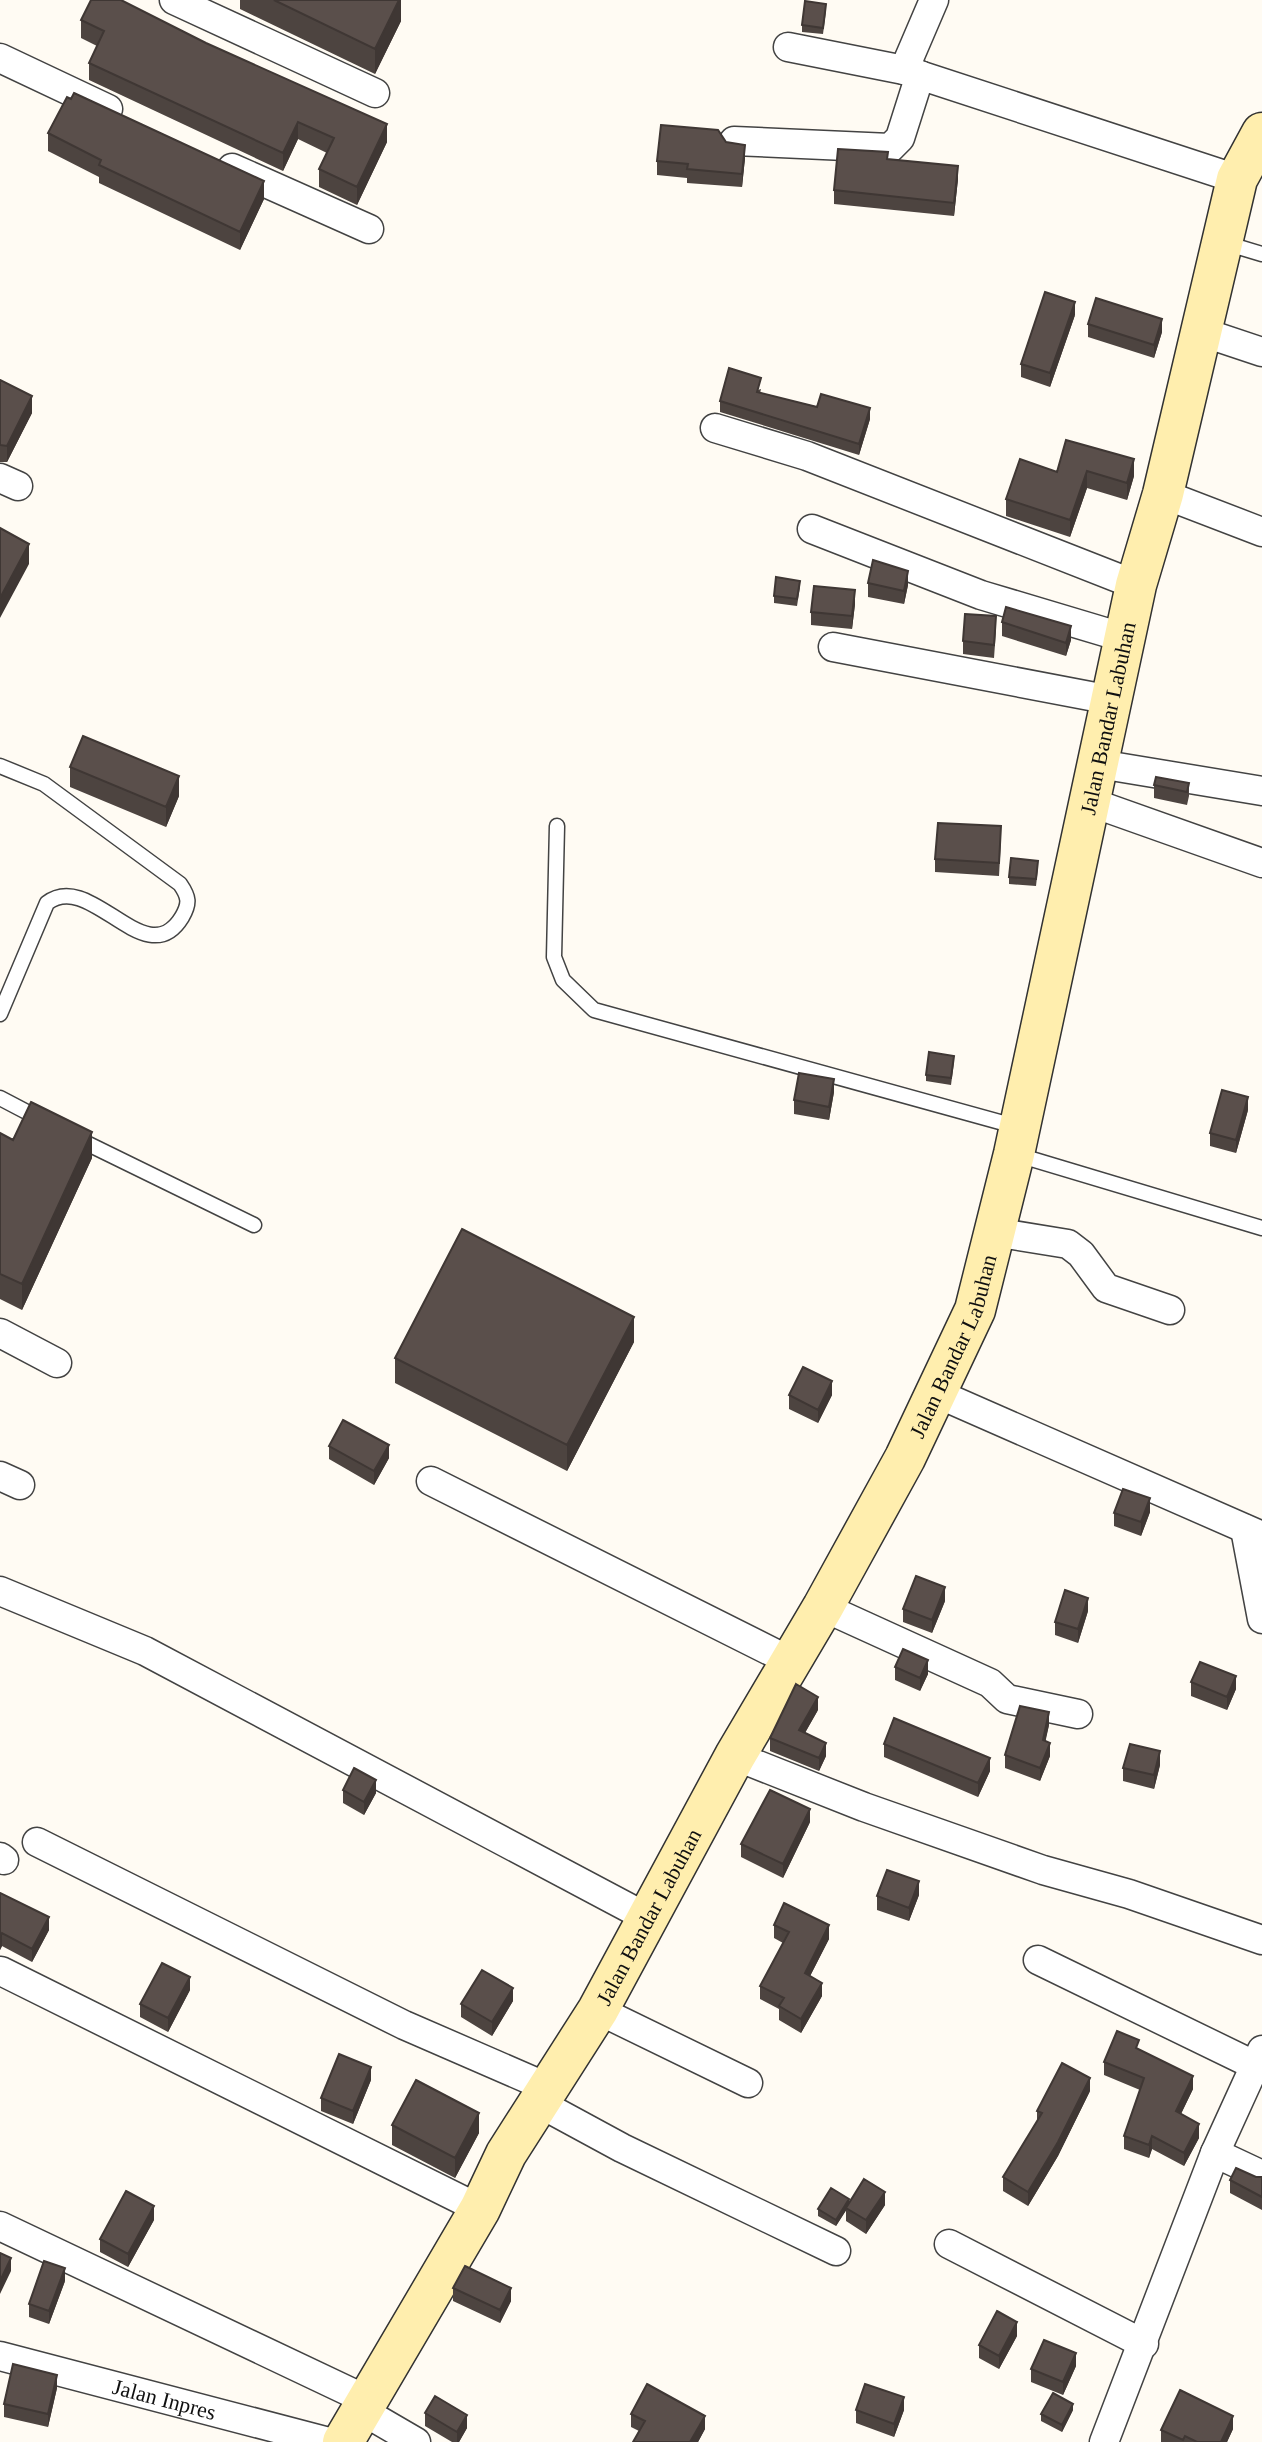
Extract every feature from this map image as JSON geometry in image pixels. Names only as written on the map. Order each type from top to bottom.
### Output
[{"type":"main road","name":"Jalan Bandar Labuhan","points":[[357,2417],[480,2209],[506,2154],[598,2010],[735,1756],[823,1607],[936,1393],[975,1310],[1016,1141],[1136,585],[1163,494],[1237,179],[1262,133]]},
{"type":"street","points":[[174,0],[226,11],[375,93]]},
{"type":"street","points":[[734,141],[890,148],[900,138],[912,73],[934,0]]},
{"type":"street","points":[[788,47],[912,73],[1237,179]]},
{"type":"street","points":[[0,58],[130,120]]},
{"type":"street","points":[[202,154],[369,229]]},
{"type":"street","points":[[1202,332],[1262,352]]},
{"type":"street","points":[[715,428],[807,456],[1136,585]]},
{"type":"street","points":[[1163,494],[1262,532]]},
{"type":"street","points":[[812,529],[981,595],[1125,638]]},
{"type":"street","points":[[833,647],[1111,700]]},
{"type":"street","points":[[1094,783],[1262,791]]},
{"type":"street","points":[[1094,783],[1262,863]]},
{"type":"street","points":[[994,1232],[1068,1244],[1081,1254],[1106,1288],[1170,1310]]},
{"type":"street","points":[[0,1333],[57,1363]]},
{"type":"street","points":[[936,1393],[1254,1532],[1262,1619]]},
{"type":"street","points":[[431,1481],[790,1661]]},
{"type":"street","points":[[0,1591],[145,1651],[646,1917]]},
{"type":"street","points":[[823,1607],[990,1683],[1007,1699],[1078,1714]]},
{"type":"street","points":[[735,1756],[864,1807],[984,1849],[1262,1940]]},
{"type":"street","points":[[37,1842],[544,2095],[622,2148],[836,2251]]},
{"type":"street","points":[[1038,1960],[1258,2058],[1215,2153],[1144,2344],[1113,2439]]},
{"type":"street","points":[[1,1971],[480,2209]]},
{"type":"street","points":[[598,2010],[748,2083]]},
{"type":"street","points":[[1215,2153],[1262,2175]]},
{"type":"street","points":[[0,2226],[357,2417],[416,2442]]},
{"type":"street","points":[[949,2244],[1144,2344]]},
{"type":"street","name":"Jalan Inpres","points":[[0,2356],[329,2442]]},
{"type":"lane","points":[[1220,242],[1262,254]]},
{"type":"lane","points":[[0,766],[44,784],[180,884],[188,896],[188,907],[173,932],[162,936],[147,935],[72,895],[55,897],[47,903],[0,1014]]},
{"type":"lane","points":[[557,826],[554,957],[563,980],[594,1010],[1016,1141],[1262,1228]]},
{"type":"lane","points":[[0,1098],[254,1225]]},
{"type":"building","points":[[91,0],[121,0],[206,43],[387,124],[357,187],[319,169],[334,138],[298,122],[283,153],[89,63],[104,31],[81,20]]},
{"type":"building","points":[[274,0],[399,0],[375,49]]},
{"type":"building","points":[[805,1],[826,4],[823,28],[802,25]]},
{"type":"building","points":[[74,93],[264,181],[240,232],[99,165],[101,160],[48,133],[67,97],[71,99]]},
{"type":"building","points":[[661,125],[718,130],[726,142],[745,145],[742,174],[687,169],[688,164],[657,161]]},
{"type":"building","points":[[838,149],[888,152],[887,159],[958,166],[954,203],[834,190]]},
{"type":"building","points":[[1045,292],[1075,302],[1050,373],[1021,364]]},
{"type":"building","points":[[1096,298],[1162,319],[1154,345],[1088,324]]},
{"type":"building","points":[[729,368],[761,378],[757,392],[817,407],[821,394],[870,408],[859,444],[720,401]]},
{"type":"building","points":[[0,380],[32,396],[7,446],[0,445]]},
{"type":"building","points":[[1066,440],[1134,459],[1127,483],[1087,471],[1070,520],[1006,499],[1020,459],[1057,472]]},
{"type":"building","points":[[0,528],[29,544],[0,598]]},
{"type":"building","points":[[873,560],[908,571],[904,591],[868,583]]},
{"type":"building","points":[[776,577],[800,581],[797,599],[774,596]]},
{"type":"building","points":[[814,586],[855,590],[852,616],[811,612]]},
{"type":"building","points":[[1006,607],[1071,626],[1066,643],[1002,622]]},
{"type":"building","points":[[965,614],[996,616],[994,645],[963,641]]},
{"type":"building","points":[[83,736],[179,776],[166,807],[70,767]]},
{"type":"building","points":[[1156,777],[1189,783],[1187,792],[1154,785]]},
{"type":"building","points":[[938,823],[1001,826],[999,863],[935,859]]},
{"type":"building","points":[[1011,858],[1038,861],[1036,879],[1009,877]]},
{"type":"building","points":[[929,1052],[954,1056],[951,1078],[926,1075]]},
{"type":"building","points":[[799,1073],[834,1079],[829,1107],[794,1100]]},
{"type":"building","points":[[1222,1090],[1248,1097],[1236,1140],[1210,1133]]},
{"type":"building","points":[[31,1102],[92,1132],[22,1284],[0,1274],[0,1133],[13,1140]]},
{"type":"building","points":[[462,1229],[634,1317],[567,1445],[395,1358]]},
{"type":"building","points":[[803,1367],[832,1381],[818,1410],[789,1395]]},
{"type":"building","points":[[343,1420],[389,1445],[374,1471],[329,1446]]},
{"type":"building","points":[[1123,1489],[1150,1498],[1141,1522],[1114,1513]]},
{"type":"building","points":[[916,1576],[945,1587],[932,1620],[903,1609]]},
{"type":"building","points":[[1065,1590],[1088,1598],[1078,1629],[1055,1622]]},
{"type":"building","points":[[903,1649],[928,1660],[920,1678],[895,1667]]},
{"type":"building","points":[[1200,1662],[1236,1676],[1227,1697],[1191,1682]]},
{"type":"building","points":[[796,1684],[818,1697],[799,1730],[826,1743],[819,1758],[770,1738]]},
{"type":"building","points":[[1020,1706],[1049,1712],[1043,1740],[1050,1743],[1040,1768],[1005,1755]]},
{"type":"building","points":[[894,1718],[990,1758],[978,1783],[884,1744]]},
{"type":"building","points":[[1130,1744],[1160,1751],[1154,1775],[1123,1768]]},
{"type":"building","points":[[354,1768],[376,1780],[364,1802],[343,1790]]},
{"type":"building","points":[[770,1790],[810,1809],[783,1864],[741,1844]]},
{"type":"building","points":[[887,1870],[919,1881],[909,1908],[877,1896]]},
{"type":"building","points":[[0,1893],[49,1917],[32,1949],[2,1933],[0,1937]]},
{"type":"building","points":[[784,1903],[829,1925],[805,1973],[822,1983],[801,2019],[779,2006],[784,1998],[760,1986],[789,1932],[774,1925]]},
{"type":"building","points":[[162,1963],[190,1977],[168,2018],[140,2004]]},
{"type":"building","points":[[482,1970],[513,1988],[492,2022],[461,2004]]},
{"type":"building","points":[[1117,2031],[1139,2040],[1136,2048],[1193,2076],[1176,2111],[1199,2124],[1184,2153],[1152,2136],[1149,2145],[1124,2136],[1144,2078],[1104,2062]]},
{"type":"building","points":[[339,2054],[371,2067],[353,2111],[321,2098]]},
{"type":"building","points":[[1062,2063],[1090,2078],[1058,2142],[1028,2192],[1003,2177],[1042,2113],[1037,2111]]},
{"type":"building","points":[[416,2080],[479,2113],[455,2158],[392,2125]]},
{"type":"building","points":[[1236,2168],[1262,2177],[1262,2197],[1230,2180]]},
{"type":"building","points":[[864,2179],[885,2192],[866,2220],[846,2208]]},
{"type":"building","points":[[831,2188],[849,2199],[836,2220],[818,2209]]},
{"type":"building","points":[[126,2191],[154,2206],[128,2254],[100,2239]]},
{"type":"building","points":[[0,2253],[11,2258],[0,2281]]},
{"type":"building","points":[[44,2261],[65,2268],[49,2311],[29,2304]]},
{"type":"building","points":[[465,2266],[511,2288],[500,2310],[453,2288]]},
{"type":"building","points":[[997,2311],[1017,2322],[999,2356],[979,2345]]},
{"type":"building","points":[[1044,2340],[1076,2353],[1063,2382],[1031,2369]]},
{"type":"building","points":[[13,2364],[57,2375],[48,2414],[4,2404]]},
{"type":"building","points":[[647,2384],[705,2416],[690,2442],[633,2442],[645,2421],[631,2414]]},
{"type":"building","points":[[865,2384],[904,2397],[894,2424],[856,2410]]},
{"type":"building","points":[[1180,2390],[1233,2416],[1221,2442],[1197,2442],[1185,2436],[1183,2440],[1161,2430]]},
{"type":"building","points":[[1053,2393],[1073,2404],[1062,2425],[1041,2414]]},
{"type":"building","points":[[435,2396],[467,2415],[457,2432],[425,2413]]}]
